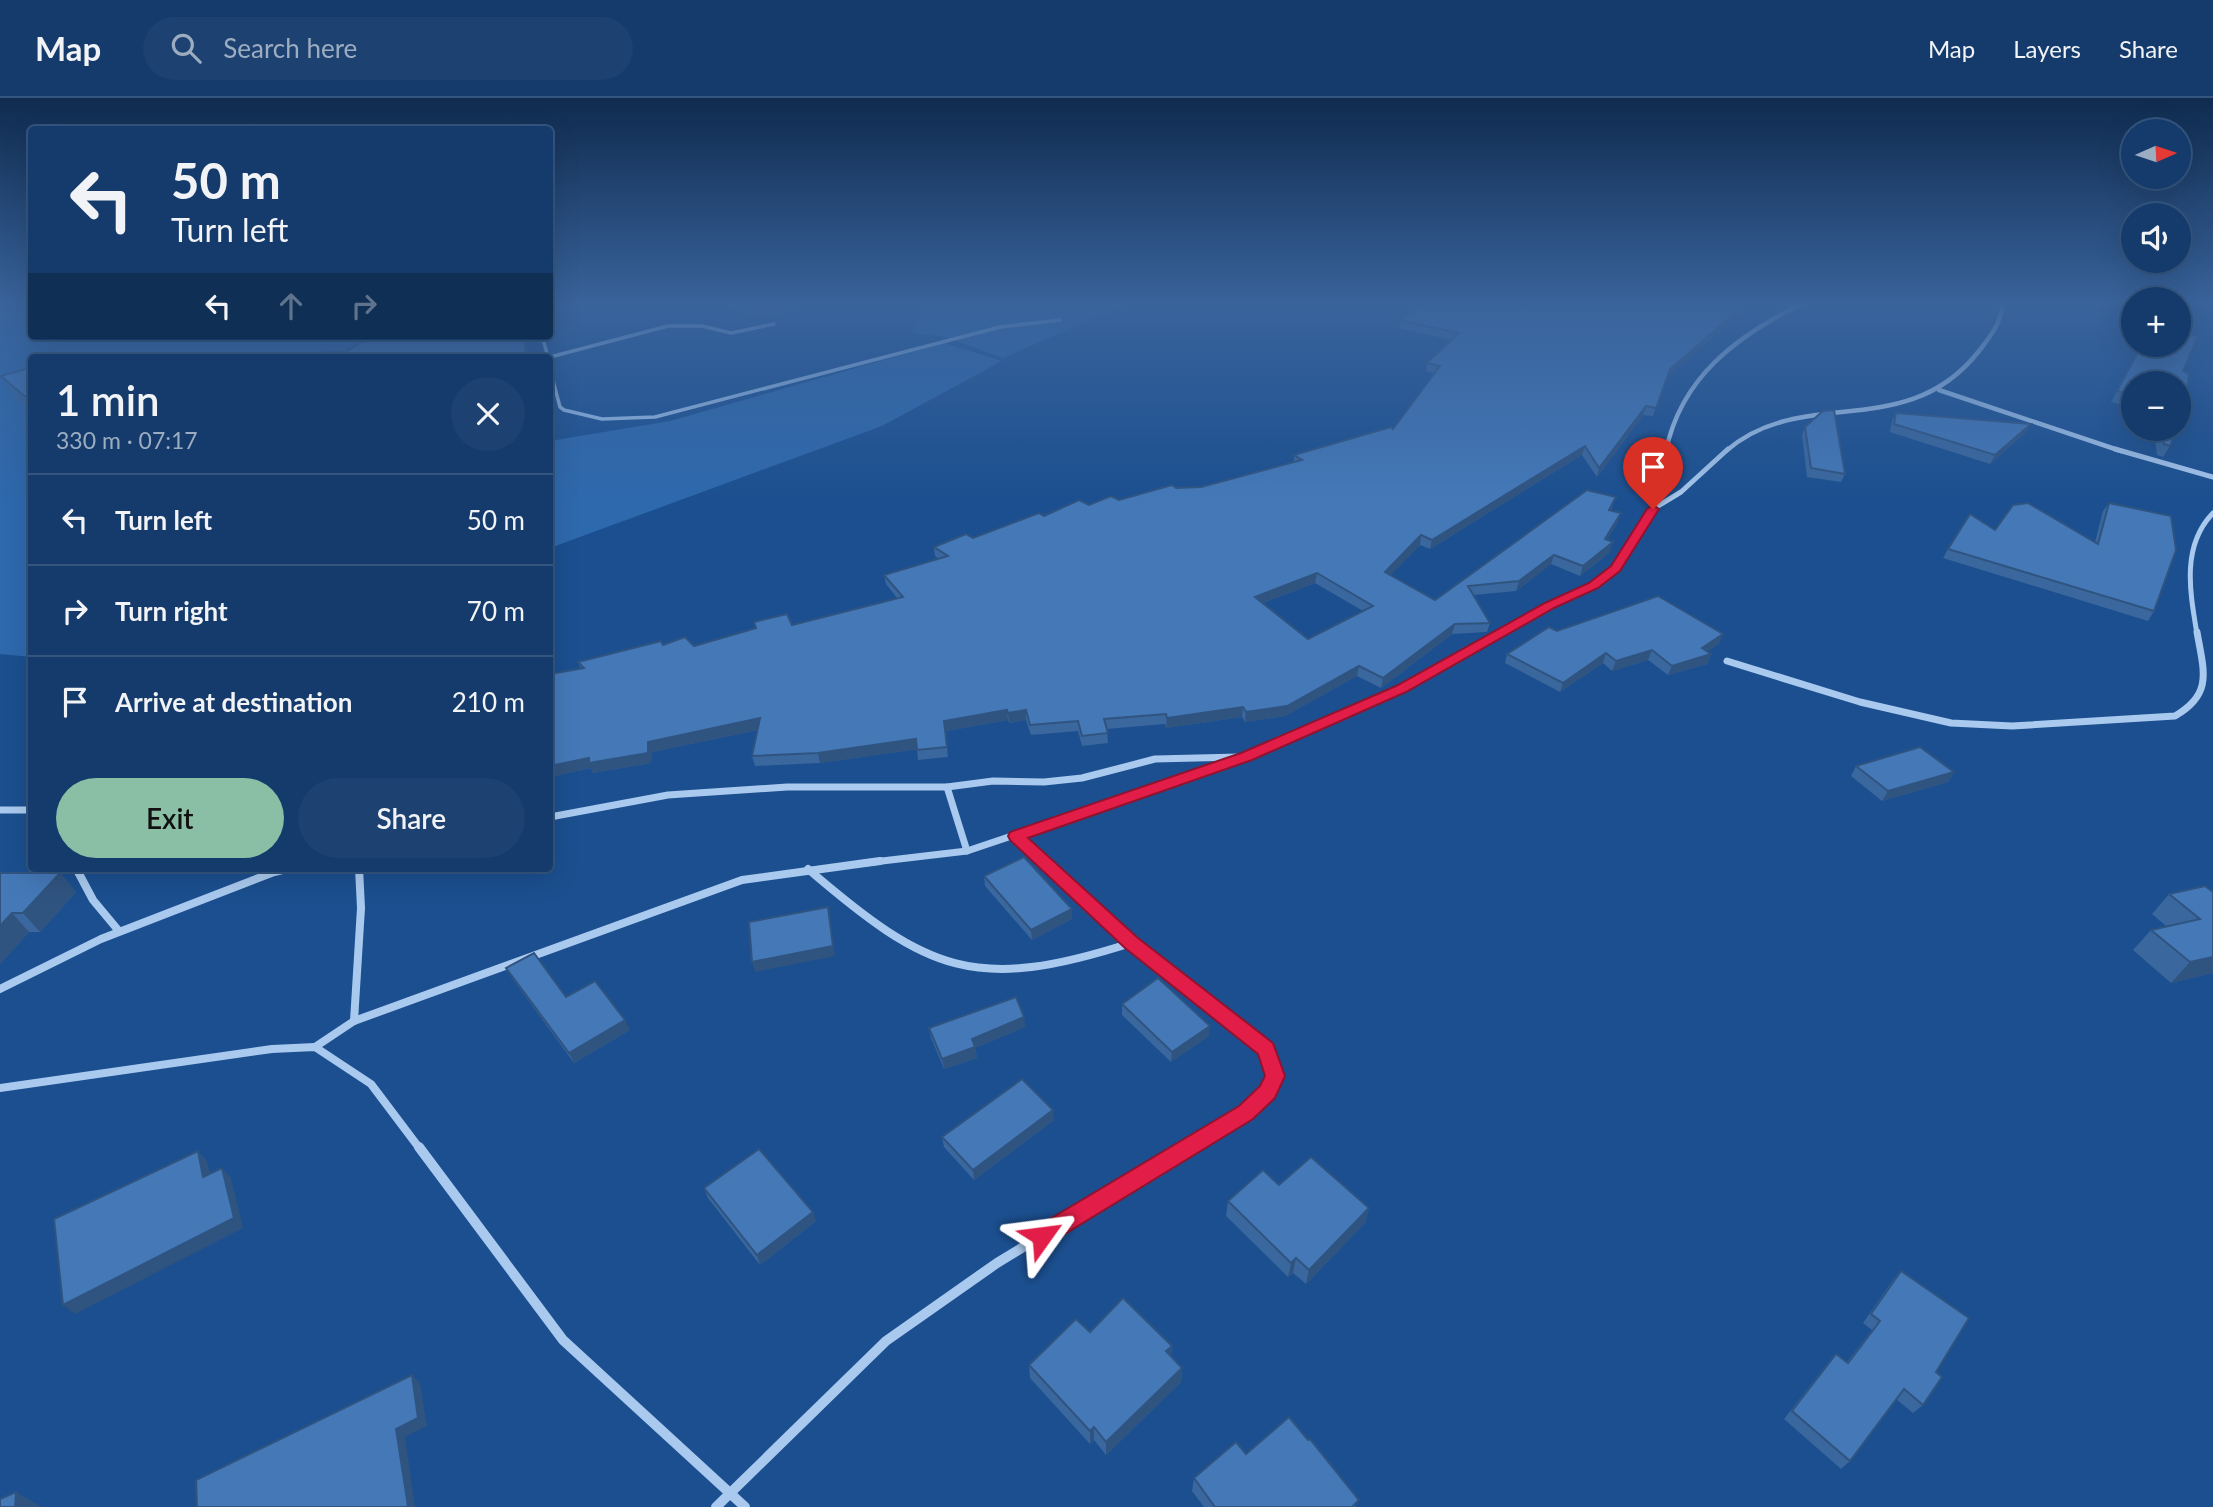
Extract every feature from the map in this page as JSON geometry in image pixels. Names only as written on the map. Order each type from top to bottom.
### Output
[{"type":"street","points":[[0,1088],[272,1049],[315,1047],[355,1021],[742,880],[808,869],[967,851],[1247,757],[1401,689],[1593,585],[1616,569],[1653,509],[1667,444],[1686,395],[1706,370]]},
{"type":"street","points":[[1653,509],[1687,488],[1728,446],[1763,427],[1798,418],[1910,401],[1938,390],[1962,370]]},
{"type":"street","points":[[1938,390],[2091,442],[2213,477]]},
{"type":"street","points":[[1727,662],[1860,702],[1951,723],[2012,726],[2175,716],[2196,704],[2206,687],[2191,586],[2191,559],[2195,537],[2206,518],[2213,513]]},
{"type":"street","points":[[553,816],[668,795],[786,788],[947,787],[993,781],[1044,782],[1082,778],[1155,759],[1247,757]]},
{"type":"street","points":[[947,787],[967,851]]},
{"type":"street","points":[[0,810],[28,810]]},
{"type":"street","points":[[716,1507],[886,1341],[997,1263],[1246,1112],[1268,1092],[1275,1076],[1266,1049],[1131,943],[1016,836]]},
{"type":"street","points":[[808,869],[868,920],[915,950],[949,964],[993,969],[1034,969],[1084,959],[1131,943]]},
{"type":"street","points":[[78,872],[93,901],[118,930]]},
{"type":"street","points":[[0,989],[44,964],[118,930],[274,872]]},
{"type":"street","points":[[355,1021],[361,908],[359,872]]},
{"type":"street","points":[[315,1047],[371,1084],[564,1340],[745,1507]]},
{"type":"lane","points":[[553,380],[560,407],[564,410],[604,418],[644,419],[668,416],[841,370]]},
{"type":"shaded area","points":[[0,370],[28,370],[28,657],[0,654]]},
{"type":"shaded area","points":[[850,370],[986,370],[882,426],[553,547],[553,440],[670,421]]},
{"type":"building","points":[[28,370],[28,398],[23,395],[1,376]]},
{"type":"building","points":[[1437,370],[1670,370],[1656,408],[1646,406],[1599,468],[1585,446],[1432,540],[1421,535],[1385,572],[1435,600],[1587,490],[1616,497],[1609,510],[1621,513],[1605,539],[1613,542],[1583,566],[1554,555],[1519,581],[1468,586],[1490,623],[1455,624],[1383,678],[1359,666],[1287,706],[1246,712],[1243,707],[1167,718],[1166,714],[1104,719],[1108,733],[1082,736],[1078,721],[1030,725],[1026,710],[1008,713],[1007,710],[944,721],[947,747],[917,750],[916,739],[818,753],[752,756],[760,718],[648,742],[648,753],[589,763],[589,758],[553,765],[553,673],[584,668],[578,662],[661,641],[663,645],[685,637],[694,646],[756,628],[754,622],[787,614],[792,625],[903,597],[884,575],[948,556],[934,547],[966,534],[973,538],[1039,513],[1044,516],[1079,500],[1089,505],[1111,496],[1119,500],[1172,485],[1176,488],[1201,487],[1302,460],[1294,455],[1391,427],[1393,429]],"holes":[[[1317,573],[1373,606],[1308,639],[1255,597]]]},
{"type":"building","points":[[2129,370],[2183,371],[2128,371]]},
{"type":"building","points":[[1834,410],[1845,474],[1811,468],[1805,427],[1823,411]]},
{"type":"building","points":[[1896,413],[2031,424],[1995,455],[1894,424]]},
{"type":"building","points":[[2028,503],[2098,544],[2109,503],[2171,516],[2176,550],[2154,611],[1948,549],[1970,514],[1995,530],[2013,505]]},
{"type":"building","points":[[1658,596],[1723,634],[1702,648],[1711,654],[1672,666],[1652,650],[1616,661],[1606,653],[1563,683],[1507,654],[1549,627],[1557,631]]},
{"type":"building","points":[[1920,747],[1954,772],[1888,791],[1856,766]]},
{"type":"building","points":[[1024,857],[1072,909],[1031,930],[984,876]]},
{"type":"building","points":[[0,873],[60,873],[23,913],[12,913],[0,926]]},
{"type":"building","points":[[2205,886],[2213,892],[2213,957],[2190,962],[2151,930],[2200,919],[2169,894]]},
{"type":"building","points":[[828,907],[833,946],[752,962],[749,922]]},
{"type":"building","points":[[534,953],[566,997],[595,981],[625,1020],[569,1053],[506,968]]},
{"type":"building","points":[[1158,978],[1210,1026],[1172,1052],[1122,1004]]},
{"type":"building","points":[[1016,997],[1024,1017],[972,1039],[975,1047],[942,1059],[929,1028]]},
{"type":"building","points":[[1022,1079],[1053,1110],[973,1170],[942,1137]]},
{"type":"building","points":[[759,1149],[813,1212],[757,1255],[704,1188]]},
{"type":"building","points":[[198,1151],[203,1177],[222,1168],[234,1218],[63,1305],[54,1219]]},
{"type":"building","points":[[1311,1157],[1369,1208],[1309,1270],[1296,1258],[1291,1263],[1228,1201],[1263,1170],[1279,1185]]},
{"type":"building","points":[[1901,1271],[1969,1318],[1936,1372],[1942,1377],[1923,1405],[1904,1389],[1850,1461],[1792,1411],[1836,1354],[1848,1363],[1880,1321],[1871,1314]]},
{"type":"building","points":[[1123,1298],[1172,1346],[1166,1351],[1182,1368],[1106,1442],[1094,1427],[1090,1431],[1029,1365],[1076,1319],[1090,1332]]},
{"type":"building","points":[[412,1375],[418,1418],[396,1429],[408,1506],[197,1507],[196,1480]]},
{"type":"building","points":[[1289,1417],[1359,1500],[1352,1507],[1215,1507],[1194,1478],[1236,1442],[1246,1454]]},
{"type":"building","points":[[16,1492],[15,1507],[0,1507],[0,1499]]},
{"type":"route","points":[[1042,1236],[1246,1112],[1268,1092],[1275,1076],[1266,1049],[1250,1034],[1131,943],[1016,836],[1247,757],[1401,689],[1593,585],[1616,569],[1653,509]]}]
